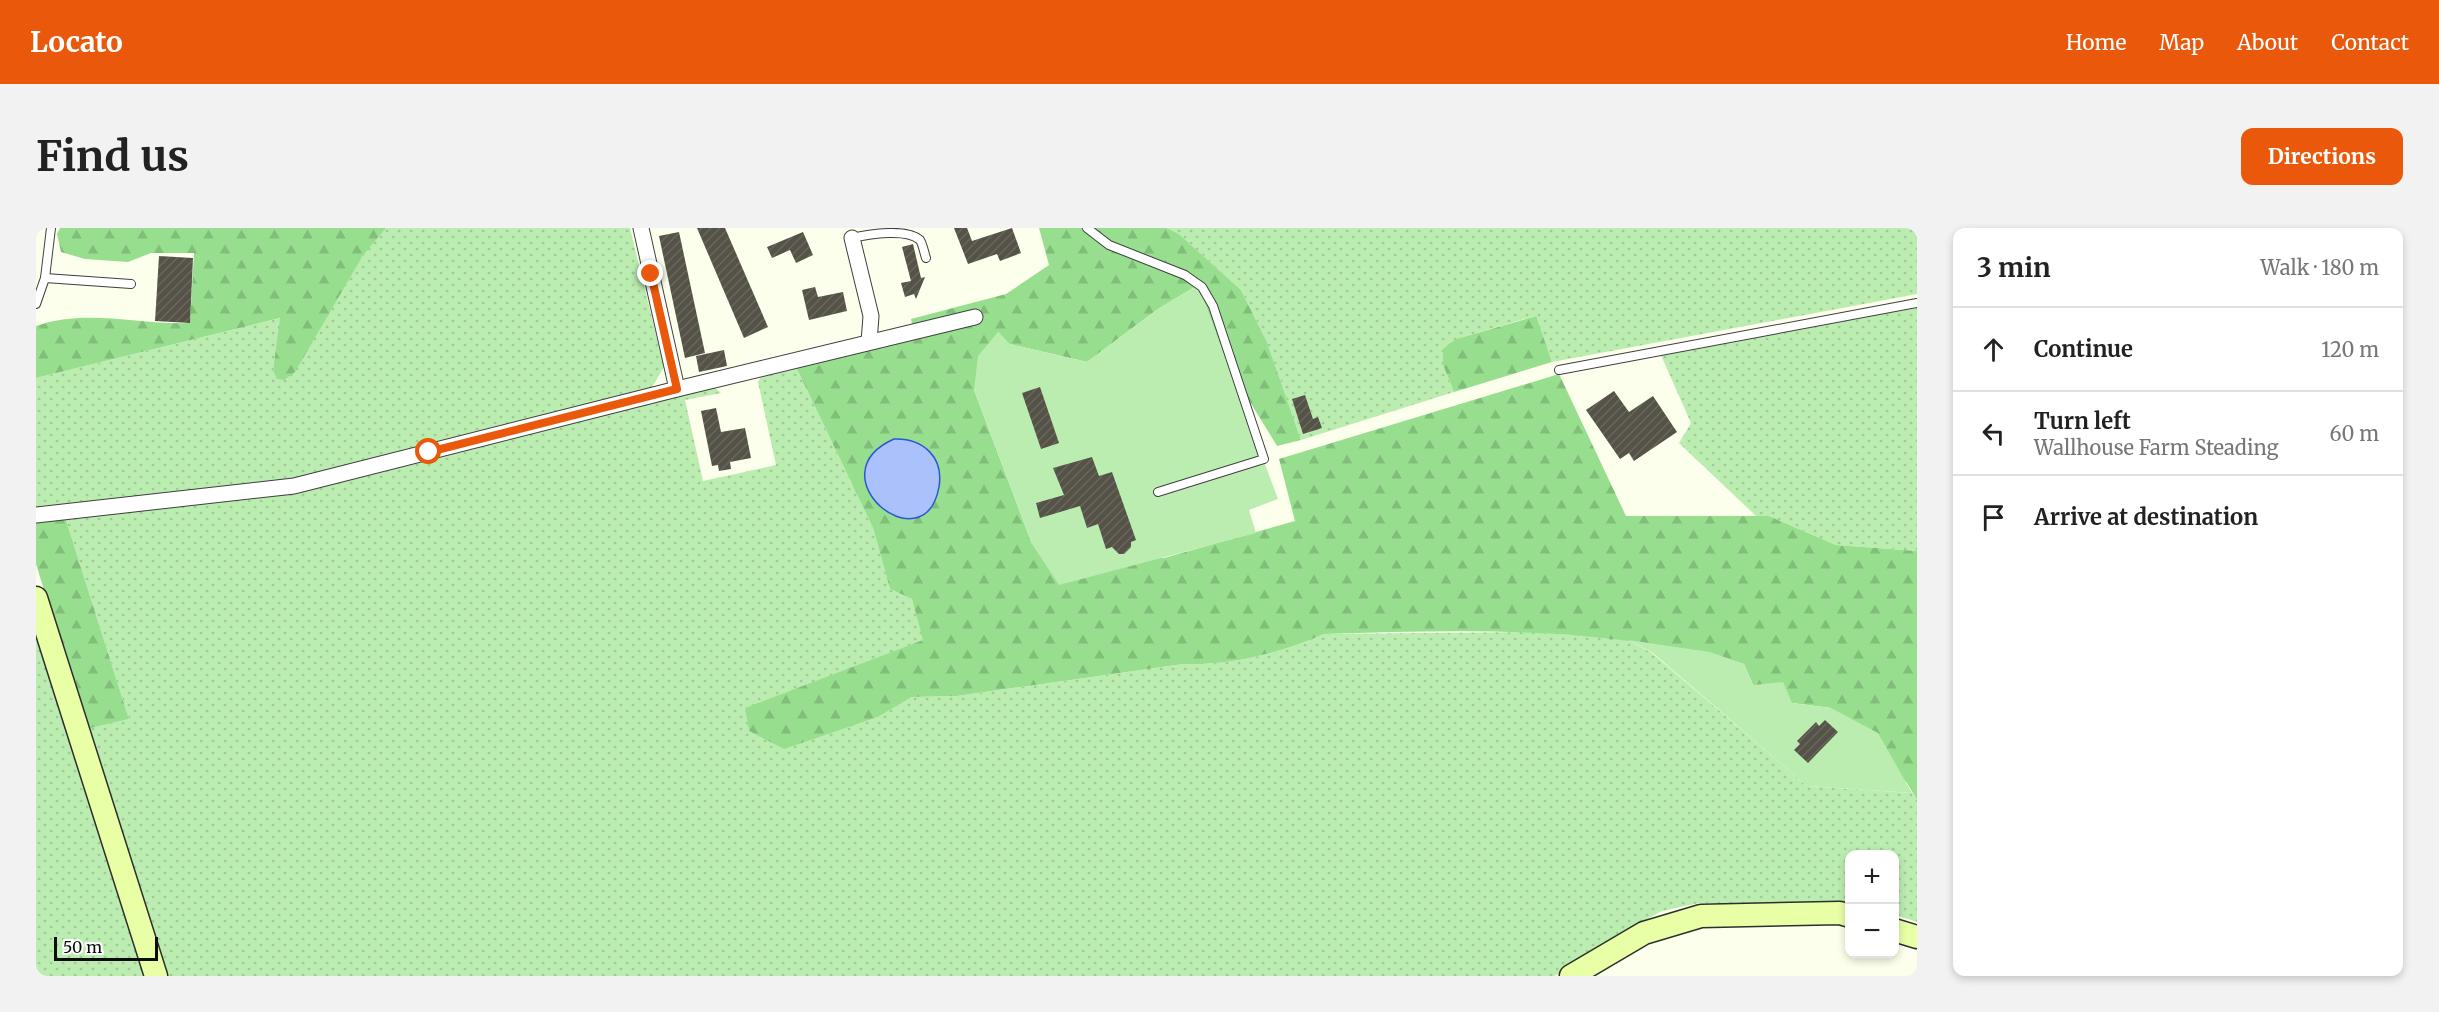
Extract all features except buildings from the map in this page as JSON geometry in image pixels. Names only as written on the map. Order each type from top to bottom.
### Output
[{"type":"main road","points":[[36,598],[156,976]]},
{"type":"main road","points":[[1571,976],[1644,933],[1701,916],[1845,914]]},
{"type":"main road","points":[[1899,932],[1917,937]]},
{"type":"street","points":[[641,228],[677,389]]},
{"type":"street","points":[[852,238],[871,316],[869,342]]},
{"type":"street","points":[[36,515],[294,486],[677,389],[975,317]]},
{"type":"lane","points":[[36,304],[45,279],[51,228]]},
{"type":"lane","points":[[1086,228],[1109,245],[1185,275],[1202,287],[1213,306],[1264,459],[1158,492]]},
{"type":"lane","points":[[852,238],[891,229],[906,230],[913,232],[920,240],[926,258]]},
{"type":"lane","points":[[45,279],[131,284]]},
{"type":"lane","points":[[1559,370],[1917,303]]},
{"type":"green space","points":[[60,228],[385,229],[362,257],[295,372],[284,380],[277,379],[273,370],[280,318],[36,378],[36,326],[74,318],[190,323],[194,253],[151,253],[128,262],[85,259],[61,252],[57,234]]},
{"type":"green space","points":[[385,228],[630,228],[664,367],[652,387],[291,481],[36,508],[36,378],[281,318],[273,370]]},
{"type":"green space","points":[[1039,228],[1167,228],[1179,234],[1241,290],[1267,342],[1301,440],[1277,446],[1228,366],[1198,285],[1158,309],[1087,362],[1009,344],[998,332],[974,390],[1032,544],[1164,558],[1295,521],[1279,459],[1559,374],[1626,516],[1769,516],[1836,545],[1917,551],[1917,800],[1907,783],[1831,708],[1792,703],[1753,685],[1744,664],[1721,657],[1651,644],[1570,635],[1488,632],[1324,634],[1255,657],[1218,663],[1183,664],[957,696],[912,697],[878,717],[784,749],[749,731],[745,708],[923,640],[912,599],[890,589],[873,528],[796,367],[915,339],[911,319],[1006,294],[1049,265]]},
{"type":"green space","points":[[1167,228],[1917,228],[1917,294],[1552,362],[1535,316],[1456,339],[1443,365],[1454,392],[1301,440],[1267,342],[1241,290],[1179,234]]},
{"type":"green space","points":[[1198,285],[1278,499],[1249,510],[1256,533],[1059,585],[1032,544],[974,390],[978,356],[998,332],[1010,344],[1087,362],[1158,309]]},
{"type":"green space","points":[[1917,305],[1917,551],[1836,545],[1769,516],[1756,516],[1679,443],[1691,423],[1660,353]]},
{"type":"green space","points":[[1536,316],[1552,362],[1454,392],[1443,365],[1443,349],[1456,339]]},
{"type":"green space","points":[[796,367],[873,528],[890,589],[912,599],[924,640],[746,708],[749,731],[784,748],[878,717],[912,697],[957,696],[1183,664],[1218,663],[1255,657],[1324,634],[1526,632],[1628,640],[1652,653],[1807,786],[1912,793],[1917,800],[1917,922],[1899,916],[1899,850],[1845,850],[1845,905],[1699,903],[1662,911],[1636,925],[1579,964],[1554,976],[164,976],[87,729],[129,719],[65,517],[296,491],[713,386],[721,393],[685,400],[703,481],[776,465],[758,382],[763,373]]},
{"type":"green space","points":[[65,517],[129,719],[87,729],[36,564],[36,519]]},
{"type":"green space","points":[[36,625],[147,976],[36,976]]},
{"type":"green space","points":[[1628,640],[1710,652],[1744,664],[1753,685],[1783,682],[1792,703],[1831,708],[1878,733],[1912,793],[1807,786],[1653,653]]},
{"type":"water","points":[[894,439],[914,442],[922,446],[935,458],[938,467],[939,487],[929,509],[914,518],[897,516],[880,506],[869,491],[865,473],[872,455]]},
{"type":"route","points":[[429,452],[677,389],[651,274]]}]
